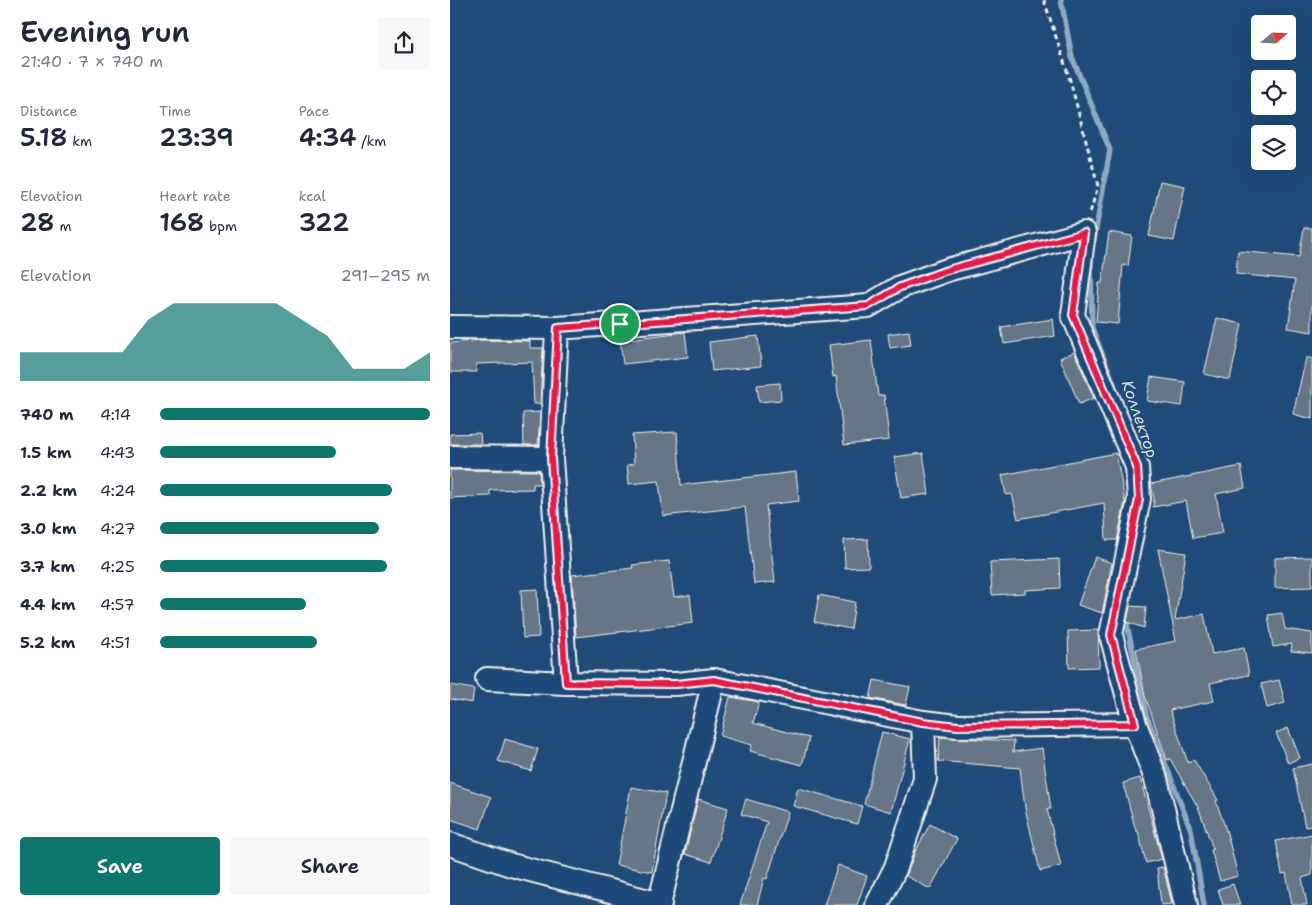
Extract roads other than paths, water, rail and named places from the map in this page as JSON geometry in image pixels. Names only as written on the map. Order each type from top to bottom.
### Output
[{"type":"street","points":[[450,327],[558,328],[868,306],[900,287],[947,270],[1084,233],[1073,315],[1137,467],[1139,499],[1111,635],[1135,724],[1156,779],[1186,905]]},
{"type":"street","points":[[558,328],[551,458],[566,683]]},
{"type":"street","points":[[450,457],[551,458]]},
{"type":"street","points":[[487,679],[566,683],[676,684],[714,680],[923,722],[958,726],[1135,724]]},
{"type":"street","points":[[450,844],[511,865],[660,905],[714,680]]},
{"type":"street","points":[[877,905],[896,867],[925,779],[923,722]]},
{"type":"waterway","name":"Коллектор","points":[[1061,0],[1072,57],[1110,150],[1094,240]]},
{"type":"waterway","name":"Коллектор","points":[[1091,257],[1092,328],[1114,384]]},
{"type":"waterway","name":"Коллектор","points":[[1125,615],[1146,714],[1191,830],[1204,905]]}]
